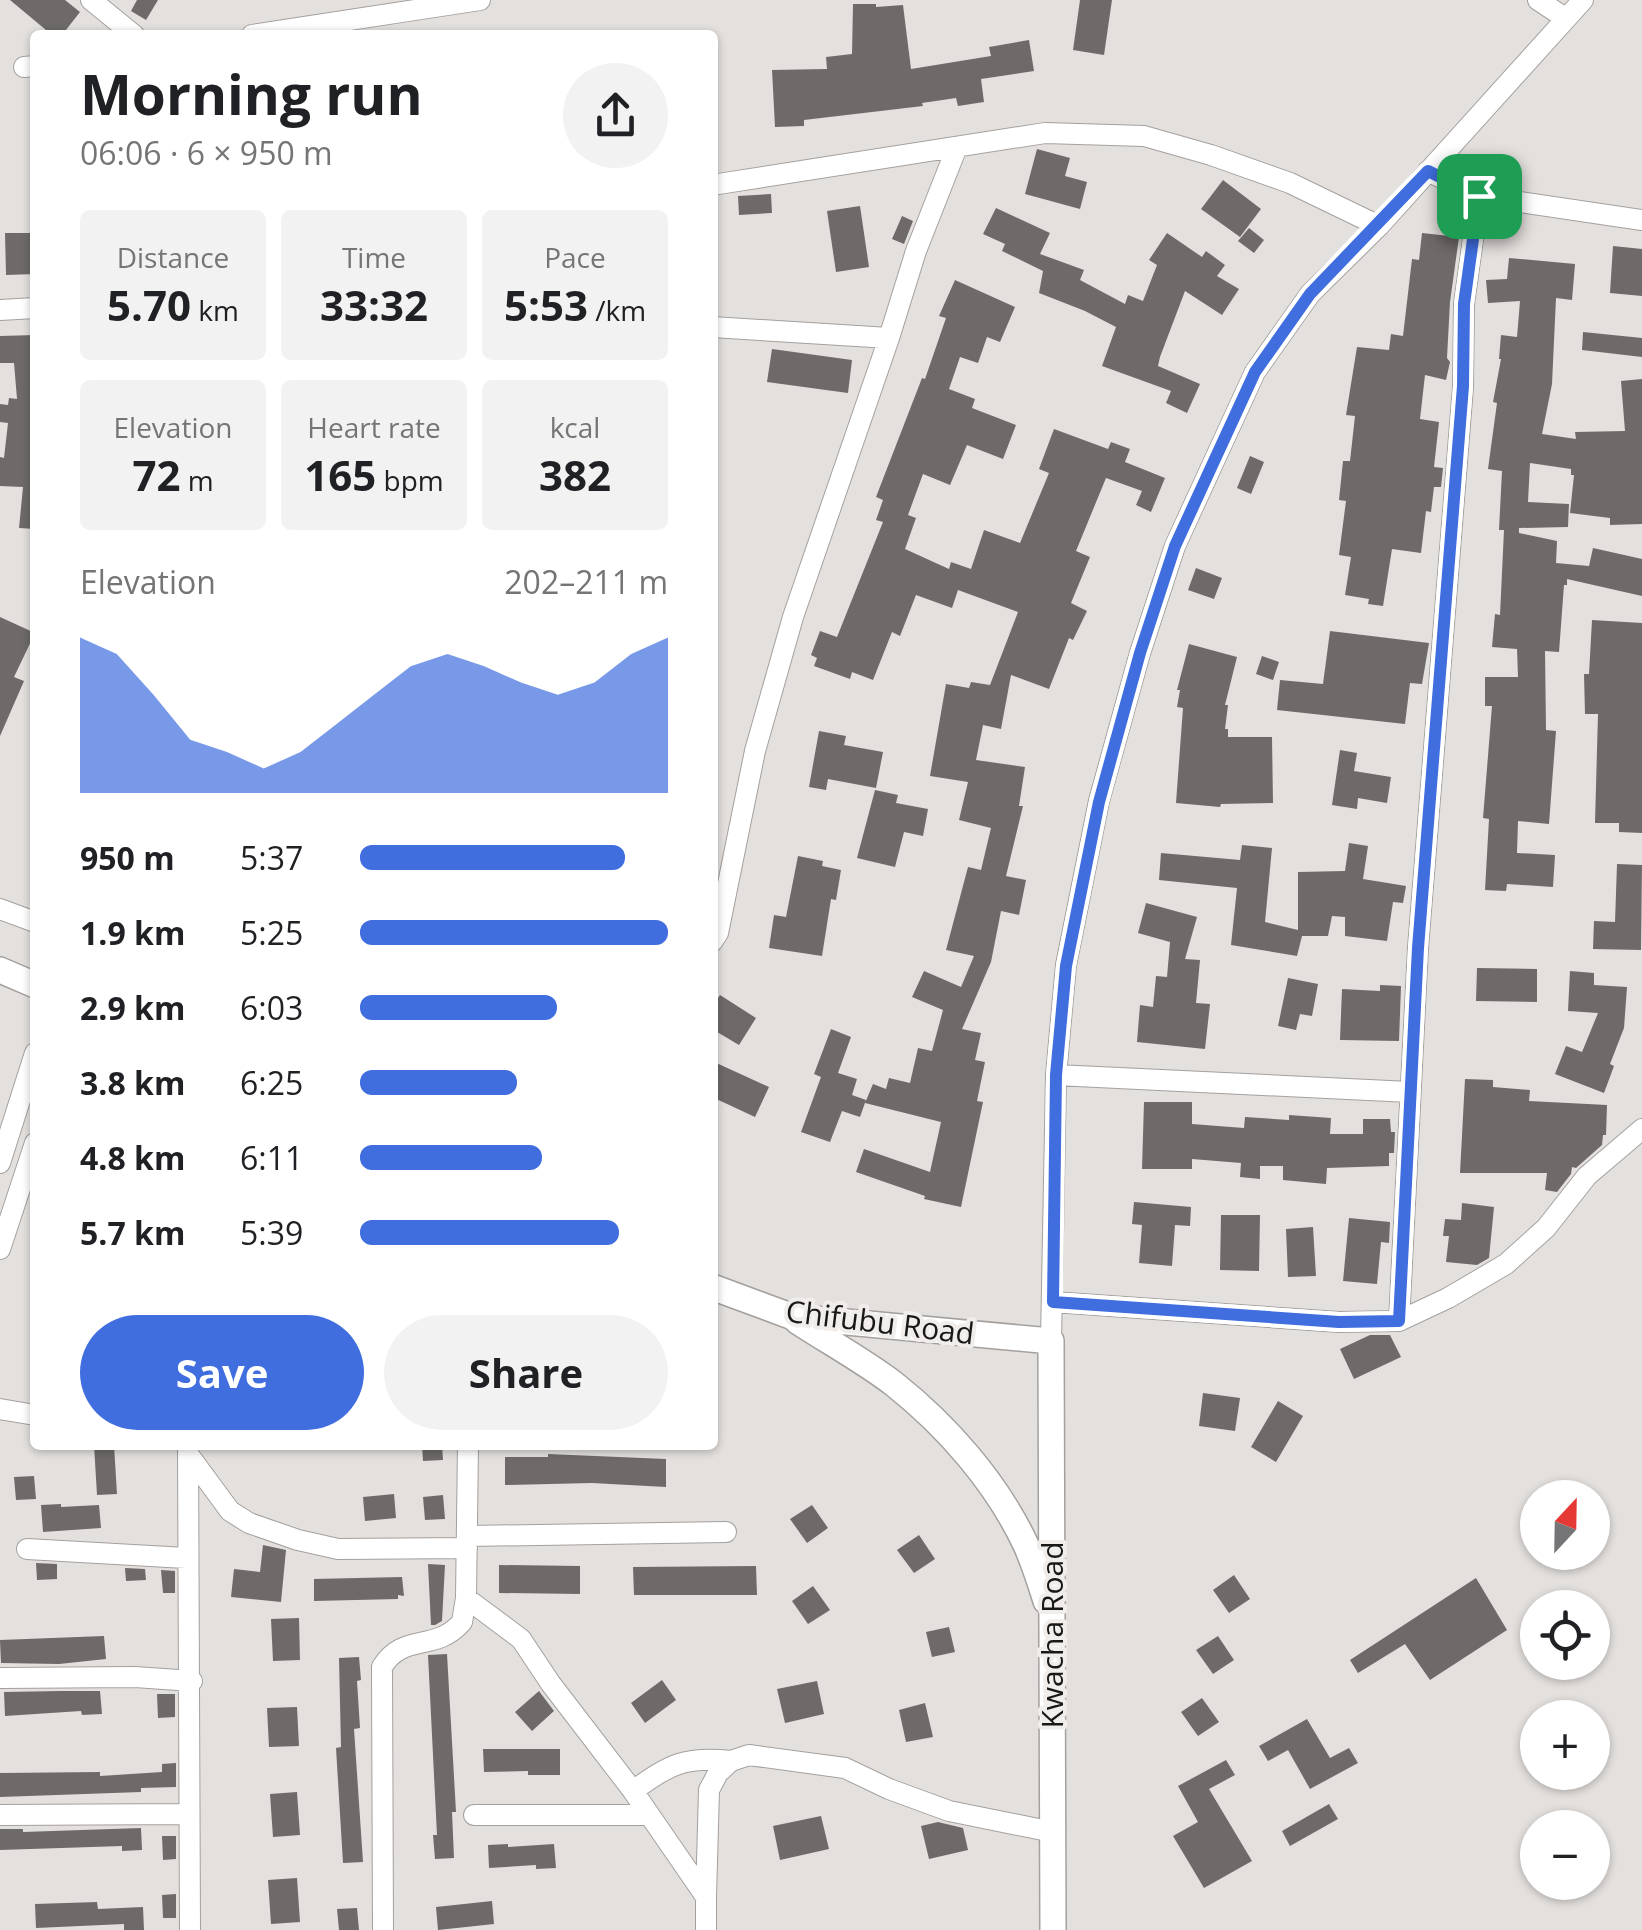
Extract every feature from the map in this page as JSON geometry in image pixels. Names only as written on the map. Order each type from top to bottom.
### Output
[{"type":"main road","points":[[0,970],[30,983]]},
{"type":"main road","name":"Chifubu Road","points":[[718,1290],[792,1318],[1051,1341]]},
{"type":"main road","points":[[792,1318],[892,1383],[928,1414],[981,1472],[1026,1545],[1053,1620]]},
{"type":"main road","name":"Kwacha Road","points":[[1051,1341],[1053,1930]]},
{"type":"street","points":[[90,0],[128,30]]},
{"type":"street","points":[[285,30],[480,0]]},
{"type":"street","points":[[1538,0],[1565,18]]},
{"type":"street","points":[[1051,1341],[1056,1075],[1066,966],[1099,802],[1140,653],[1175,546],[1255,372],[1310,294],[1379,226],[1583,0]]},
{"type":"street","points":[[718,183],[1046,133],[1144,136],[1211,154],[1290,183],[1379,226]]},
{"type":"street","points":[[718,934],[755,751],[793,617],[916,250],[957,146]]},
{"type":"street","points":[[1428,171],[1479,196],[1642,220]]},
{"type":"street","points":[[1399,1321],[1418,948],[1462,405],[1464,304],[1479,196]]},
{"type":"street","points":[[0,310],[30,308]]},
{"type":"street","points":[[718,328],[889,338]]},
{"type":"street","points":[[0,909],[30,920]]},
{"type":"street","points":[[0,1163],[4,1135],[30,1066]]},
{"type":"street","points":[[1056,1075],[1410,1092]]},
{"type":"street","points":[[1053,1302],[1339,1322],[1399,1321],[1506,1264],[1546,1228],[1586,1176],[1642,1130]]},
{"type":"street","points":[[1,1246],[30,1159]]},
{"type":"street","points":[[0,1410],[30,1414]]},
{"type":"street","points":[[188,1450],[186,1558],[192,1681],[190,1930]]},
{"type":"street","points":[[189,1450],[230,1511],[249,1523],[338,1550],[726,1532]]},
{"type":"street","points":[[383,1930],[382,1667],[391,1653],[442,1639],[462,1622],[466,1598],[468,1450]]},
{"type":"street","points":[[27,1549],[186,1558]]},
{"type":"street","points":[[466,1598],[521,1639],[706,1897]]},
{"type":"street","points":[[0,1678],[135,1677],[192,1681]]},
{"type":"street","points":[[706,1930],[708,1790],[731,1761],[748,1755],[845,1768],[949,1810],[1053,1832]]},
{"type":"street","points":[[633,1791],[677,1762],[700,1758],[731,1761]]},
{"type":"street","points":[[0,1815],[188,1814]]},
{"type":"street","points":[[474,1815],[647,1815]]},
{"type":"building","points":[[10,0],[65,0],[80,12],[66,30],[46,30]]},
{"type":"building","points":[[137,0],[158,0],[146,20],[131,11]]},
{"type":"building","points":[[1080,0],[1112,0],[1104,55],[1073,50]]},
{"type":"building","points":[[853,4],[903,5],[911,69],[991,56],[989,47],[1029,40],[1034,71],[981,79],[984,102],[958,106],[956,98],[922,103],[923,106],[804,120],[804,126],[775,127],[772,70],[827,69],[826,57],[852,54]]},
{"type":"building","points":[[1037,149],[1070,158],[1065,176],[1087,182],[1080,209],[1025,194]]},
{"type":"building","points":[[1223,180],[1261,209],[1240,237],[1201,209]]},
{"type":"building","points":[[771,194],[772,213],[739,215],[738,196]]},
{"type":"building","points":[[860,206],[869,267],[836,272],[827,211]]},
{"type":"building","points":[[996,208],[1050,233],[1040,254],[1084,270],[1080,280],[1125,304],[1128,295],[1143,301],[1157,265],[1149,260],[1167,233],[1202,257],[1206,251],[1225,265],[1217,276],[1239,289],[1222,315],[1185,291],[1160,357],[1158,366],[1200,384],[1187,413],[1166,403],[1171,391],[1102,366],[1116,327],[1039,293],[1043,271],[1002,251],[1005,244],[983,234]]},
{"type":"building","points":[[902,216],[913,221],[904,244],[892,239]]},
{"type":"building","points":[[1249,228],[1264,240],[1254,253],[1238,241]]},
{"type":"building","points":[[5,233],[30,233],[30,274],[6,275]]},
{"type":"building","points":[[1422,233],[1459,237],[1450,302],[1450,362],[1446,380],[1425,375],[1420,419],[1439,422],[1434,467],[1443,468],[1441,487],[1434,487],[1431,512],[1426,511],[1421,553],[1392,549],[1383,606],[1345,595],[1351,557],[1339,555],[1346,501],[1339,500],[1343,461],[1350,461],[1355,416],[1346,415],[1357,347],[1389,350],[1391,334],[1403,336],[1412,259],[1419,260]]},
{"type":"building","points":[[1613,246],[1642,249],[1642,296],[1610,293]]},
{"type":"building","points":[[1509,258],[1575,264],[1572,300],[1556,298],[1552,384],[1542,434],[1576,439],[1575,432],[1625,431],[1621,381],[1642,379],[1642,524],[1610,525],[1610,518],[1570,513],[1574,475],[1571,469],[1530,463],[1528,502],[1569,504],[1568,527],[1519,528],[1519,533],[1557,541],[1556,563],[1589,566],[1593,548],[1642,559],[1642,596],[1567,579],[1564,585],[1559,652],[1545,651],[1546,730],[1556,731],[1549,824],[1518,821],[1517,853],[1555,855],[1553,887],[1507,884],[1506,891],[1485,890],[1489,819],[1483,818],[1492,706],[1485,706],[1485,677],[1518,677],[1517,649],[1492,647],[1495,614],[1500,615],[1504,530],[1499,530],[1502,471],[1488,469],[1501,335],[1517,337],[1520,301],[1488,303],[1486,280],[1507,279]]},
{"type":"building","points":[[955,280],[1015,307],[1000,342],[987,337],[978,363],[960,357],[949,389],[975,399],[972,408],[1016,425],[1003,459],[967,445],[950,485],[923,474],[908,515],[916,518],[905,549],[949,569],[951,562],[971,569],[984,530],[1020,543],[1049,473],[1039,469],[1054,429],[1108,449],[1111,442],[1130,449],[1125,462],[1165,478],[1151,512],[1136,505],[1142,491],[1106,478],[1076,551],[1090,557],[1071,603],[1087,611],[1073,640],[1069,638],[1049,689],[1011,675],[1001,729],[983,725],[976,760],[1025,767],[1019,806],[1023,806],[1006,876],[1026,880],[1019,915],[1001,911],[991,962],[962,1029],[981,1033],[975,1060],[985,1062],[977,1101],[983,1102],[961,1207],[924,1199],[925,1196],[856,1172],[864,1149],[930,1172],[941,1122],[865,1103],[873,1084],[886,1089],[889,1078],[910,1083],[918,1048],[932,1051],[943,1010],[912,997],[924,971],[961,987],[974,956],[946,950],[968,867],[981,870],[991,828],[959,820],[968,782],[930,776],[946,684],[969,688],[971,682],[990,685],[1018,612],[958,590],[952,608],[916,595],[900,636],[892,632],[873,680],[852,672],[850,679],[814,666],[817,658],[811,655],[820,631],[837,637],[883,522],[876,520],[883,500],[876,497],[922,378],[925,379],[946,318],[939,316]]},
{"type":"building","points":[[1583,332],[1642,338],[1642,357],[1582,350]]},
{"type":"building","points":[[30,335],[30,529],[19,528],[23,487],[0,486],[0,457],[4,458],[8,423],[0,422],[0,404],[8,405],[9,398],[17,399],[14,363],[0,363],[0,336]]},
{"type":"building","points":[[772,349],[852,360],[848,393],[767,382]]},
{"type":"building","points":[[1250,456],[1264,462],[1251,494],[1237,488]]},
{"type":"building","points":[[1196,568],[1222,578],[1214,599],[1188,590]]},
{"type":"building","points":[[0,617],[30,631],[30,643],[14,677],[24,681],[0,736]]},
{"type":"building","points":[[1592,620],[1642,623],[1642,833],[1619,832],[1619,823],[1595,823],[1598,714],[1585,714],[1584,674],[1589,674]]},
{"type":"building","points":[[1330,631],[1429,643],[1422,684],[1410,683],[1405,724],[1277,710],[1280,680],[1323,684]]},
{"type":"building","points":[[1189,644],[1237,657],[1225,705],[1225,729],[1228,737],[1272,737],[1273,803],[1220,807],[1176,803],[1183,708],[1177,707],[1177,690]]},
{"type":"building","points":[[1262,656],[1279,662],[1273,680],[1256,674]]},
{"type":"building","points":[[819,731],[846,736],[844,745],[883,752],[876,788],[828,779],[826,790],[809,787]]},
{"type":"building","points":[[1340,750],[1357,753],[1354,771],[1391,777],[1387,803],[1358,798],[1357,809],[1332,805]]},
{"type":"building","points":[[875,790],[898,795],[896,803],[928,809],[923,836],[904,832],[895,867],[857,858]]},
{"type":"building","points":[[1349,843],[1368,846],[1363,879],[1406,886],[1403,903],[1393,902],[1387,941],[1345,936],[1345,917],[1332,916],[1328,936],[1302,936],[1297,956],[1231,945],[1237,888],[1159,880],[1161,853],[1240,860],[1242,845],[1272,848],[1265,922],[1298,930],[1298,872],[1345,871]]},
{"type":"building","points":[[798,856],[841,870],[836,900],[831,899],[822,956],[769,948],[774,915],[786,917]]},
{"type":"building","points":[[1617,864],[1642,865],[1641,950],[1593,949],[1594,921],[1615,922]]},
{"type":"building","points":[[1146,903],[1197,917],[1185,959],[1200,960],[1196,1003],[1210,1004],[1205,1049],[1137,1042],[1140,1005],[1153,1007],[1156,976],[1167,977],[1170,942],[1138,933]]},
{"type":"building","points":[[1477,968],[1537,969],[1537,1002],[1476,1001]]},
{"type":"building","points":[[1570,971],[1594,973],[1594,985],[1627,987],[1624,1028],[1604,1093],[1555,1074],[1566,1046],[1582,1052],[1598,1013],[1568,1011]]},
{"type":"building","points":[[1288,978],[1318,984],[1312,1016],[1300,1014],[1296,1030],[1278,1026]]},
{"type":"building","points":[[1380,985],[1401,986],[1399,1041],[1340,1040],[1342,989],[1380,991]]},
{"type":"building","points":[[720,995],[756,1018],[739,1045],[718,1033]]},
{"type":"building","points":[[831,1029],[851,1037],[838,1073],[857,1079],[852,1095],[866,1100],[860,1117],[842,1111],[830,1142],[801,1132],[821,1077],[814,1074]]},
{"type":"building","points":[[718,1064],[769,1087],[755,1117],[718,1100]]},
{"type":"building","points":[[1465,1079],[1493,1080],[1493,1087],[1530,1090],[1529,1101],[1607,1105],[1602,1145],[1576,1168],[1572,1167],[1557,1192],[1545,1190],[1547,1173],[1460,1173]]},
{"type":"building","points":[[1144,1102],[1192,1102],[1192,1124],[1244,1128],[1245,1117],[1331,1118],[1330,1134],[1363,1134],[1363,1119],[1390,1119],[1391,1132],[1395,1132],[1394,1153],[1389,1153],[1389,1166],[1327,1168],[1326,1184],[1283,1180],[1283,1166],[1260,1166],[1260,1179],[1240,1177],[1241,1163],[1192,1159],[1192,1169],[1142,1169]]},
{"type":"building","points":[[1134,1202],[1191,1207],[1190,1226],[1175,1225],[1172,1266],[1139,1263],[1142,1225],[1132,1224]]},
{"type":"building","points":[[1462,1203],[1494,1207],[1489,1258],[1477,1265],[1446,1262],[1449,1236],[1443,1236],[1445,1219],[1461,1220]]},
{"type":"building","points":[[1221,1215],[1260,1215],[1259,1271],[1220,1270]]},
{"type":"building","points":[[1349,1218],[1390,1222],[1389,1243],[1381,1242],[1377,1284],[1343,1281]]},
{"type":"building","points":[[1313,1227],[1316,1276],[1288,1277],[1286,1229]]},
{"type":"building","points":[[1370,1335],[1390,1335],[1401,1357],[1354,1379],[1340,1349]]},
{"type":"building","points":[[1203,1393],[1240,1398],[1235,1431],[1199,1426]]},
{"type":"building","points":[[1278,1401],[1303,1416],[1276,1462],[1251,1447]]},
{"type":"building","points":[[94,1450],[114,1450],[117,1494],[97,1495]]},
{"type":"building","points":[[422,1450],[442,1450],[443,1460],[423,1461]]},
{"type":"building","points":[[548,1454],[666,1459],[666,1487],[592,1483],[505,1485],[505,1457]]},
{"type":"building","points":[[34,1476],[36,1499],[16,1500],[14,1477]]},
{"type":"building","points":[[394,1494],[396,1518],[365,1521],[363,1497]]},
{"type":"building","points":[[443,1495],[445,1519],[425,1520],[423,1497]]},
{"type":"building","points":[[41,1505],[99,1505],[101,1528],[43,1532]]},
{"type":"building","points":[[812,1505],[828,1528],[807,1543],[790,1519]]},
{"type":"building","points":[[919,1535],[935,1559],[914,1573],[897,1550]]},
{"type":"building","points":[[263,1545],[286,1550],[281,1602],[231,1597],[234,1569],[260,1572]]},
{"type":"building","points":[[36,1563],[57,1564],[57,1579],[37,1580]]},
{"type":"building","points":[[428,1564],[445,1565],[442,1621],[435,1625],[431,1625]]},
{"type":"building","points":[[499,1565],[580,1566],[580,1594],[499,1593]]},
{"type":"building","points":[[756,1566],[757,1595],[634,1595],[633,1567]]},
{"type":"building","points":[[125,1568],[145,1569],[146,1580],[126,1581]]},
{"type":"building","points":[[161,1570],[175,1571],[175,1593],[163,1593]]},
{"type":"building","points":[[1234,1575],[1250,1599],[1229,1613],[1213,1590]]},
{"type":"building","points":[[402,1577],[404,1596],[398,1595],[398,1599],[314,1601],[314,1579]]},
{"type":"building","points":[[1476,1578],[1507,1630],[1430,1680],[1405,1644],[1358,1673],[1350,1660]]},
{"type":"building","points":[[813,1586],[830,1610],[808,1624],[792,1601]]},
{"type":"building","points":[[299,1618],[300,1660],[273,1661],[271,1619]]},
{"type":"building","points":[[949,1627],[955,1652],[932,1657],[926,1632]]},
{"type":"building","points":[[104,1636],[106,1659],[59,1664],[1,1663],[0,1640]]},
{"type":"building","points":[[1218,1636],[1234,1660],[1213,1674],[1196,1650]]},
{"type":"building","points":[[447,1654],[456,1812],[452,1812],[454,1858],[435,1859],[428,1655]]},
{"type":"building","points":[[359,1657],[360,1728],[354,1729],[363,1862],[343,1863],[336,1748],[341,1747],[339,1658]]},
{"type":"building","points":[[662,1680],[676,1700],[645,1723],[631,1703]]},
{"type":"building","points":[[817,1681],[824,1714],[785,1723],[777,1689]]},
{"type":"building","points":[[100,1691],[102,1714],[82,1715],[81,1711],[5,1716],[4,1692]]},
{"type":"building","points":[[539,1691],[554,1711],[532,1731],[515,1712]]},
{"type":"building","points":[[157,1694],[175,1694],[175,1717],[158,1718]]},
{"type":"building","points":[[1202,1698],[1219,1722],[1198,1736],[1181,1712]]},
{"type":"building","points":[[925,1703],[933,1737],[906,1742],[899,1710]]},
{"type":"building","points":[[297,1707],[299,1746],[269,1747],[267,1708]]},
{"type":"building","points":[[1307,1719],[1330,1758],[1349,1748],[1358,1763],[1310,1789],[1288,1750],[1268,1761],[1259,1746]]},
{"type":"building","points":[[483,1749],[560,1749],[560,1775],[484,1772]]},
{"type":"building","points":[[1226,1760],[1235,1775],[1209,1789],[1252,1861],[1204,1888],[1173,1836],[1198,1822],[1178,1786]]},
{"type":"building","points":[[176,1763],[176,1787],[141,1788],[141,1792],[0,1797],[0,1773],[100,1772],[100,1776],[162,1772],[162,1764]]},
{"type":"building","points":[[297,1792],[300,1835],[273,1837],[270,1794]]},
{"type":"building","points":[[1329,1804],[1338,1819],[1290,1846],[1282,1831]]},
{"type":"building","points":[[821,1816],[829,1849],[780,1860],[773,1826]]},
{"type":"building","points":[[938,1822],[963,1828],[968,1850],[929,1859],[921,1826]]},
{"type":"building","points":[[141,1828],[142,1850],[122,1851],[122,1846],[0,1850],[0,1829],[23,1832]]},
{"type":"building","points":[[162,1836],[176,1836],[176,1859],[163,1860]]},
{"type":"building","points":[[554,1844],[556,1868],[489,1868],[488,1845]]},
{"type":"building","points":[[297,1878],[300,1922],[271,1924],[268,1880]]},
{"type":"building","points":[[176,1894],[176,1918],[163,1918],[162,1895]]},
{"type":"building","points":[[492,1901],[494,1924],[438,1930],[436,1907]]},
{"type":"building","points":[[97,1902],[98,1909],[143,1907],[144,1930],[124,1930],[124,1924],[36,1928],[35,1904]]},
{"type":"building","points":[[357,1908],[359,1930],[339,1930],[337,1909]]},
{"type":"route","points":[[1428,171],[1479,196],[1464,304],[1463,386],[1418,948],[1399,1321],[1339,1322],[1053,1302],[1056,1075],[1066,966],[1099,802],[1140,653],[1175,546],[1255,372],[1310,294],[1428,171]]}]
